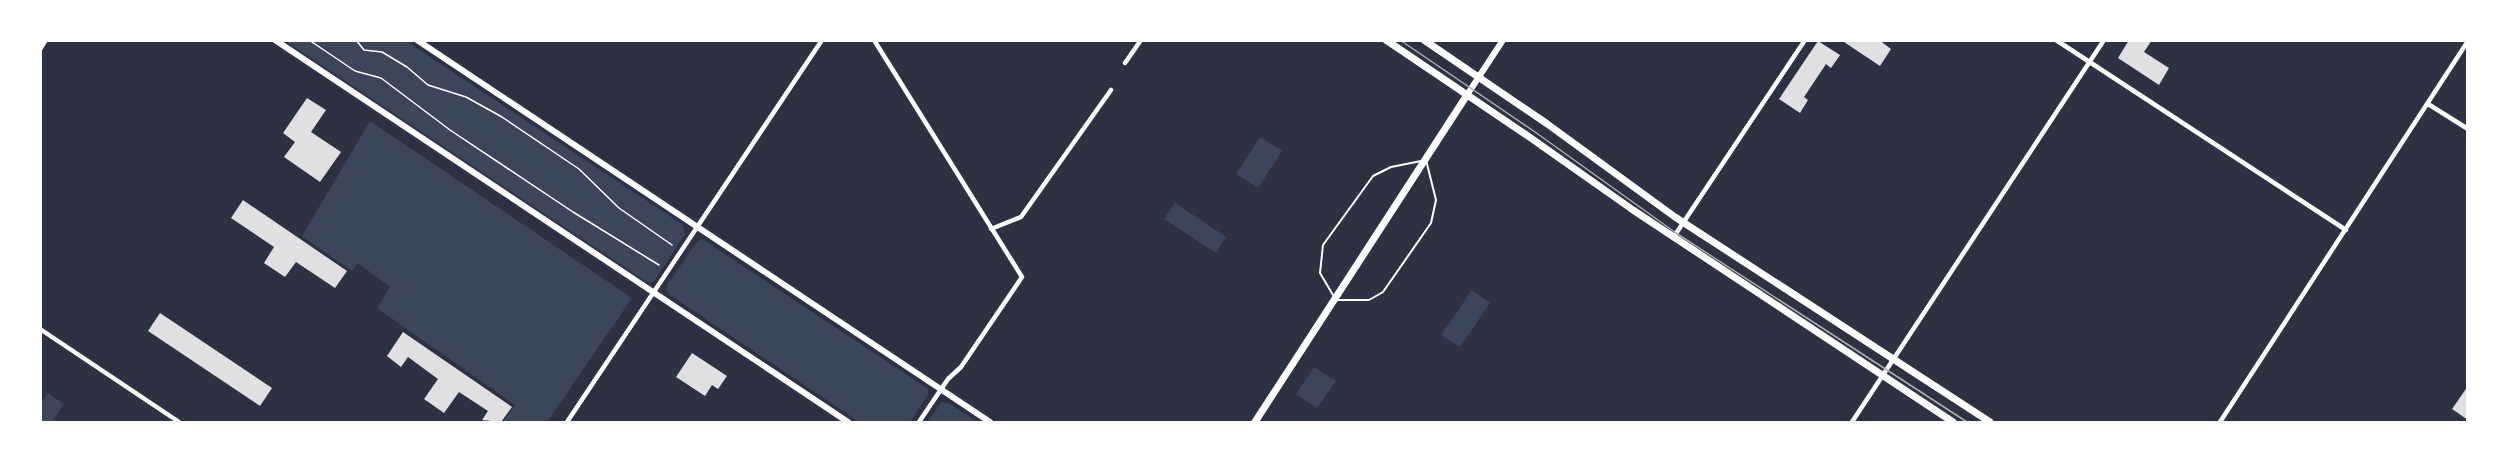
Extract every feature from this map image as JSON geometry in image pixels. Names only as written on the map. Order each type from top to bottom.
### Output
[{"type":"main road","points":[[1386,40],[1674,238],[1953,423]]},
{"type":"main road","points":[[1424,40],[1683,223],[1990,423]]},
{"type":"main road","points":[[1255,423],[1467,95]]},
{"type":"street","points":[[40,48],[45,40]]},
{"type":"street","points":[[275,40],[848,423]]},
{"type":"street","points":[[417,40],[990,423]]},
{"type":"street","points":[[567,423],[822,40]]},
{"type":"street","points":[[874,40],[1022,277],[962,367],[948,379],[919,423]]},
{"type":"street","points":[[1125,63],[1141,40]]},
{"type":"street","points":[[1467,95],[1503,40]]},
{"type":"street","points":[[1674,238],[1805,40]]},
{"type":"street","points":[[2056,40],[2346,230]]},
{"type":"street","points":[[1852,423],[2103,40]]},
{"type":"street","points":[[2220,423],[2468,41]]},
{"type":"street","points":[[992,229],[1022,218],[1111,90]]},
{"type":"street","points":[[2428,104],[2468,129]]},
{"type":"street","points":[[40,329],[179,423]]},
{"type":"lane","points":[[1426,160],[1436,200],[1431,223],[1388,288],[1373,299],[1336,300],[1320,273],[1323,245],[1373,176],[1384,169],[1426,160]]},
{"type":"path","points":[[309,40],[356,71],[381,78],[450,130],[573,212],[659,265]]},
{"type":"path","points":[[356,40],[364,50],[382,52],[407,67],[428,85],[466,97],[502,117],[579,169],[619,208],[672,245]]},
{"type":"shaded area","points":[[285,41],[406,41],[682,224],[685,234],[655,280],[651,283],[645,281]]},
{"type":"shaded area","points":[[370,121],[632,298],[547,422],[503,422],[515,405],[377,308],[390,287],[358,263],[352,271],[302,236]]},
{"type":"shaded area","points":[[1260,137],[1282,151],[1258,188],[1236,174]]},
{"type":"shaded area","points":[[1175,203],[1226,237],[1216,253],[1164,219]]},
{"type":"shaded area","points":[[702,239],[928,389],[928,395],[910,422],[859,422],[670,295],[666,290],[667,285],[697,242]]},
{"type":"shaded area","points":[[1472,290],[1490,303],[1460,347],[1441,335]]},
{"type":"shaded area","points":[[1314,367],[1336,381],[1317,408],[1296,394]]},
{"type":"shaded area","points":[[48,393],[64,404],[52,422],[41,422],[41,403]]},
{"type":"shaded area","points":[[942,402],[948,403],[978,422],[927,422]]},
{"type":"building","points":[[1841,40],[1879,40],[1891,49],[1880,66]]},
{"type":"building","points":[[2129,40],[2152,40],[2144,52],[2169,68],[2159,85],[2118,58]]},
{"type":"building","points":[[1818,41],[1840,55],[1831,68],[1826,64],[1804,97],[1808,100],[1800,113],[1779,99]]},
{"type":"building","points":[[307,98],[326,110],[311,132],[341,152],[320,182],[284,157],[295,142],[283,133]]},
{"type":"building","points":[[243,200],[347,271],[335,288],[296,262],[285,277],[264,263],[274,247],[231,218]]},
{"type":"building","points":[[160,313],[272,388],[260,406],[148,331]]},
{"type":"building","points":[[403,332],[512,407],[501,422],[482,420],[488,411],[459,392],[444,413],[424,399],[438,379],[408,357],[401,367],[387,356]]},
{"type":"building","points":[[692,353],[727,376],[718,389],[712,385],[705,396],[676,377]]},
{"type":"building","points":[[2468,386],[2468,420],[2452,409]]},
{"type":"tram line","points":[[1400,40],[1535,132],[1676,233],[1967,422]]}]
